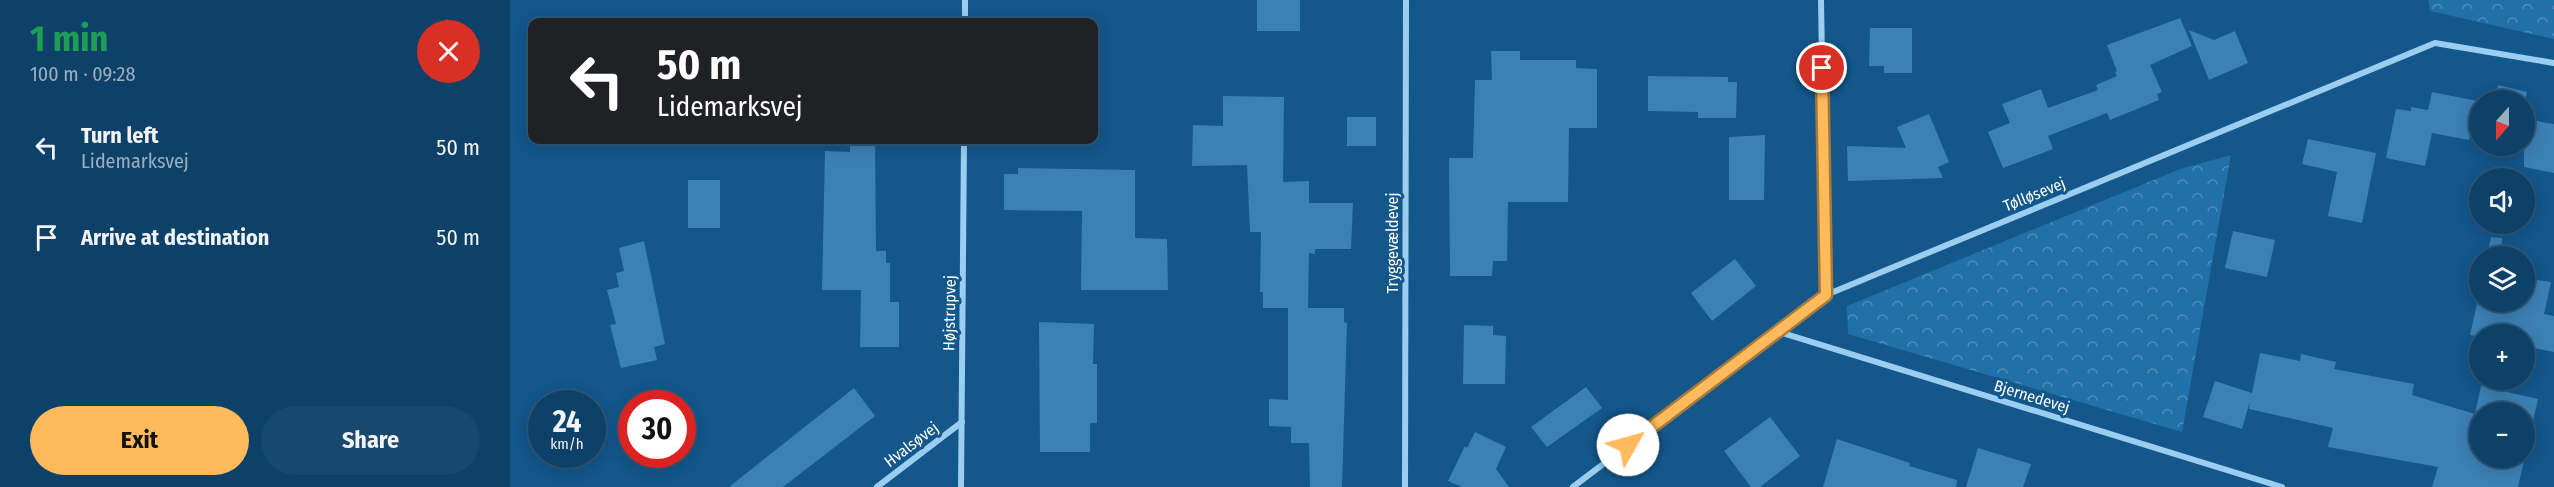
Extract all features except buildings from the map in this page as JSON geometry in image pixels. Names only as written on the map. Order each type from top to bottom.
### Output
[{"type":"street","points":[[965,0],[965,18]]},
{"type":"street","name":"Tryggevældevej","points":[[1404,487],[1406,0]]},
{"type":"street","points":[[1821,0],[1826,295]]},
{"type":"street","name":"Tølløsevej","points":[[1573,487],[1826,295],[2435,43],[2554,63]]},
{"type":"street","name":"Højstrupvej","points":[[961,487],[964,144]]},
{"type":"street","name":"Bjernedevej","points":[[1776,331],[2282,487]]},
{"type":"street","name":"Hvalsøvej","points":[[877,487],[962,422]]},
{"type":"green space","points":[[2428,0],[2554,0],[2554,39],[2430,11]]},
{"type":"green space","points":[[2231,155],[2182,432],[1848,334],[1847,306],[2180,169]]},
{"type":"route","points":[[1628,445],[1826,295],[1822,68]]}]
